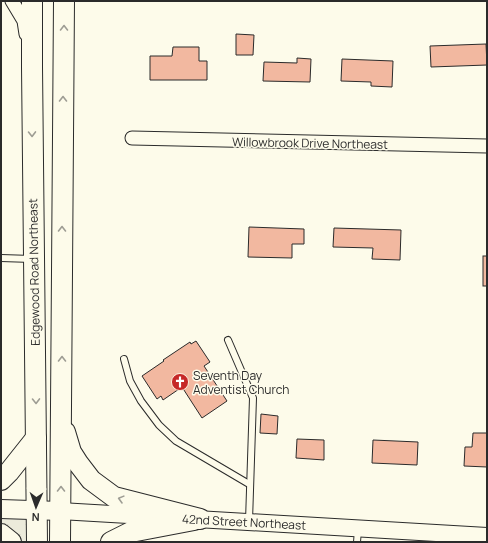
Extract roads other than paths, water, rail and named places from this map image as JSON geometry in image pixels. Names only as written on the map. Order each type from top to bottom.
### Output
[{"type":"main road","name":"Edgewood Road Northeast","points":[[32,1],[37,542]]},
{"type":"main road","points":[[60,542],[64,1]]},
{"type":"main road","points":[[61,419],[71,452],[91,480],[114,497],[200,519]]},
{"type":"main road","points":[[1,480],[36,438]]},
{"type":"main road","name":"42nd Street Northeast","points":[[1,509],[60,511]]},
{"type":"main road","points":[[111,542],[131,532],[200,519]]},
{"type":"main road","points":[[1,534],[11,542]]},
{"type":"street","points":[[12,1],[24,21],[32,68]]},
{"type":"street","name":"Willowbrook Drive Northeast","points":[[132,138],[487,146]]},
{"type":"street","name":"42nd Street Northeast","points":[[60,511],[249,522],[358,535],[487,536]]},
{"type":"lane","points":[[1,258],[34,259]]},
{"type":"lane","points":[[228,340],[253,398],[249,484],[249,522]]},
{"type":"lane","points":[[124,359],[133,388],[159,425],[176,441],[249,484]]},
{"type":"place","name":"Seventh Day Adventist Church","points":[[180,382]]}]
